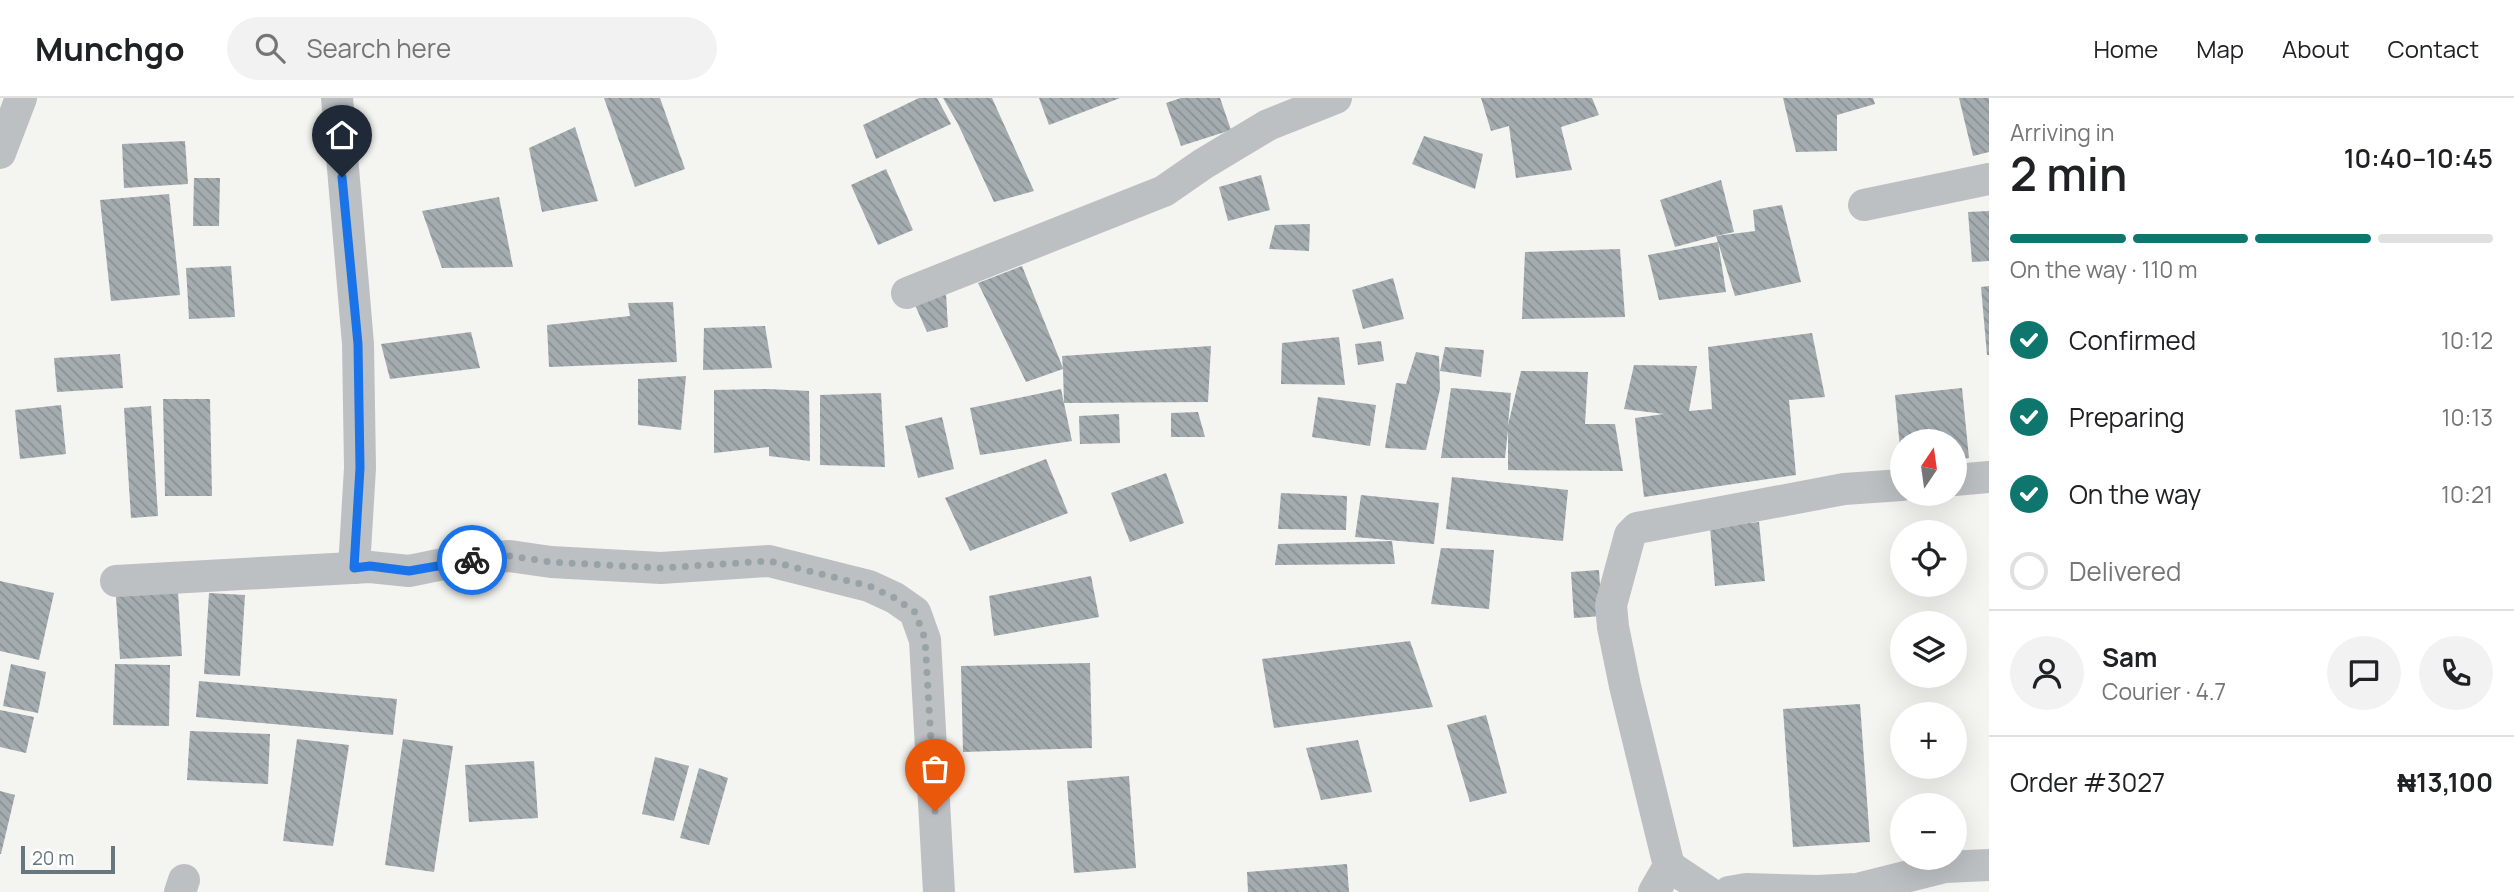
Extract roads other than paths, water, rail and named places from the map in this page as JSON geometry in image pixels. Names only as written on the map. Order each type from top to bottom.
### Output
[{"type":"street","points":[[0,153],[22,98]]},
{"type":"street","points":[[337,98],[358,344],[360,468],[354,568]]},
{"type":"street","points":[[906,293],[1164,191],[1268,125],[1336,98]]},
{"type":"street","points":[[1864,205],[1989,179]]},
{"type":"street","points":[[1967,479],[1989,477]]},
{"type":"street","points":[[1708,892],[1662,879],[1613,627],[1611,605],[1630,535],[1637,528],[1844,489],[1890,486]]},
{"type":"street","points":[[116,581],[370,566],[409,571],[458,561],[510,556],[551,562],[661,568],[769,561],[869,586],[895,598],[915,612],[925,639],[939,892]]},
{"type":"street","points":[[1729,892],[1745,889],[1857,889],[1945,867],[1989,865]]}]
